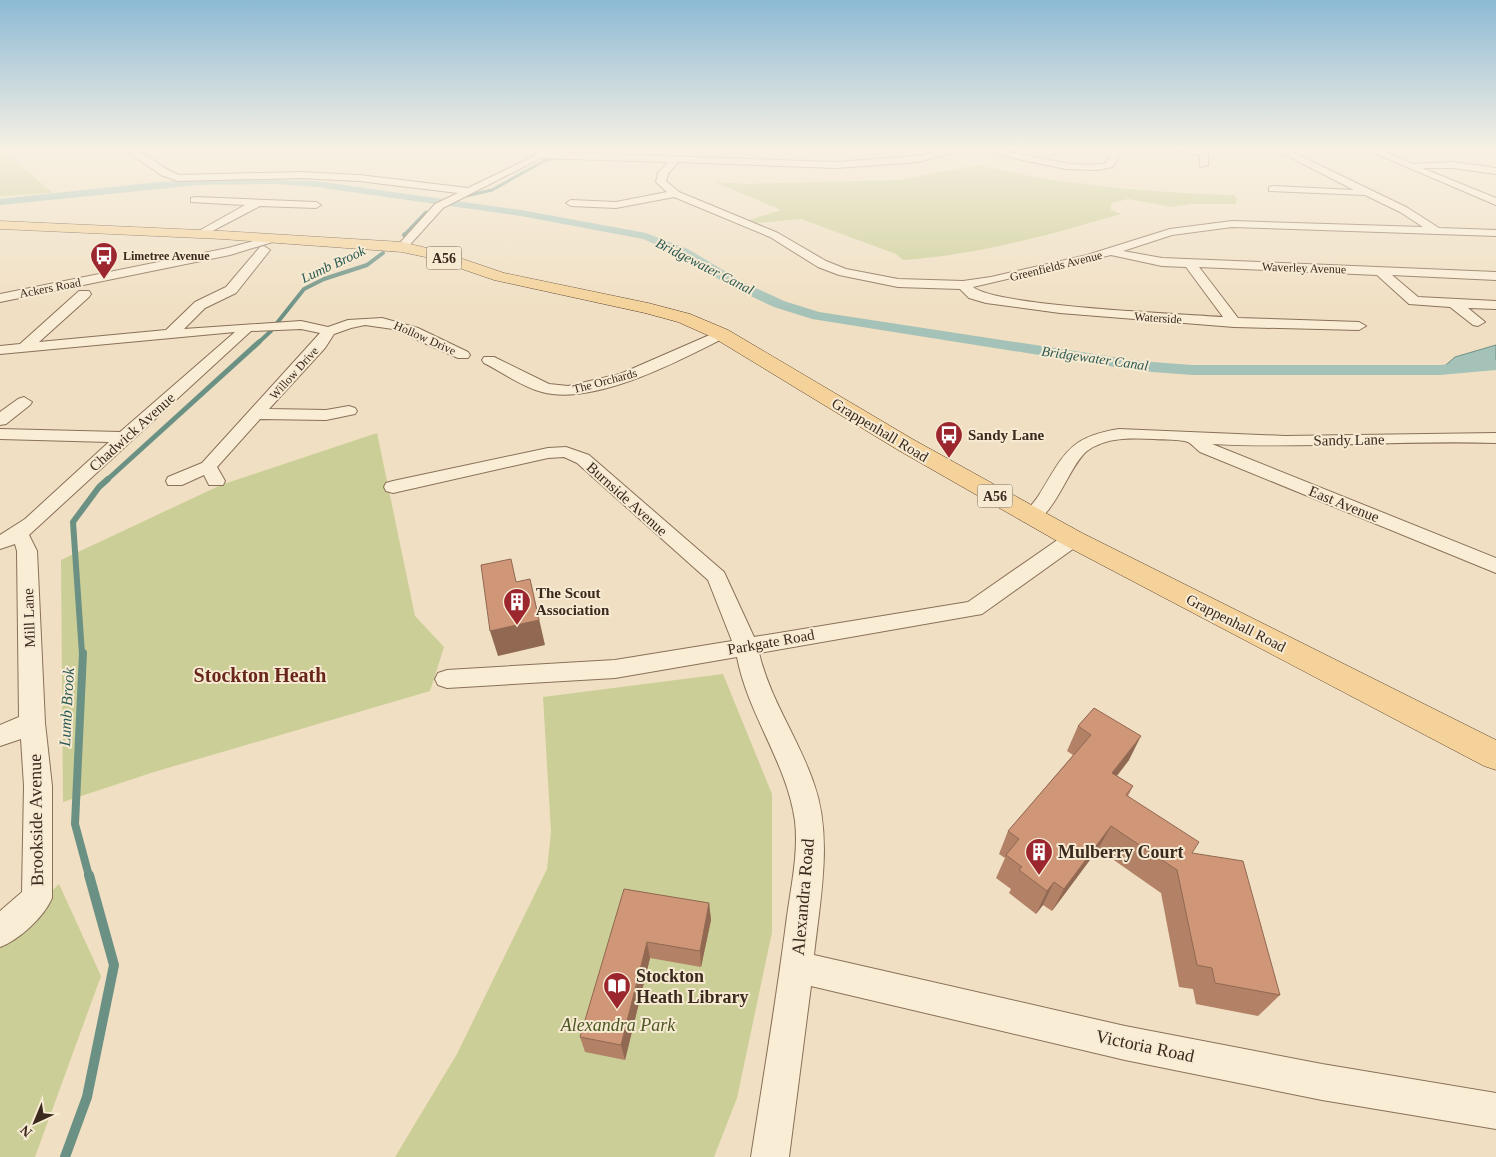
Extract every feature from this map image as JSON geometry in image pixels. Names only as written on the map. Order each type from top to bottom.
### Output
[{"type":"main road","name":"A56","points":[[0,225],[201,234],[270,244],[402,247]]},
{"type":"main road","name":"Grappenhall Road","points":[[402,247],[434,254],[500,277],[667,313],[720,334],[889,436],[1032,517],[1496,756]]},
{"type":"street","points":[[201,234],[257,203],[316,205]]},
{"type":"street","points":[[402,247],[436,209],[447,203]]},
{"type":"street","points":[[571,203],[616,205],[627,203]]},
{"type":"street","name":"Greenfields Avenue","points":[[697,203],[767,232],[822,264],[843,272],[898,283],[963,285],[1025,275],[1113,252],[1170,232],[1232,224],[1496,233]]},
{"type":"street","points":[[1389,203],[1416,216],[1435,230]]},
{"type":"street","points":[[171,333],[200,305],[231,290],[270,244]]},
{"type":"street","name":"Ackers Road","points":[[0,298],[270,244]]},
{"type":"street","name":"Waverley Avenue","points":[[1113,252],[1143,260],[1190,263],[1496,276]]},
{"type":"street","points":[[1190,263],[1234,323]]},
{"type":"street","points":[[1381,272],[1414,301],[1496,305]]},
{"type":"street","name":"Waterside","points":[[963,285],[974,295],[1009,303],[1152,318],[1234,323],[1359,326]]},
{"type":"street","points":[[25,347],[84,294]]},
{"type":"street","points":[[1454,303],[1478,322]]},
{"type":"street","name":"Hollow Drive","points":[[329,331],[354,321],[368,319],[388,321],[463,355]]},
{"type":"street","points":[[0,350],[246,327],[301,325],[329,331]]},
{"type":"street","name":"Chadwick Avenue","points":[[8,539],[32,523],[124,437],[243,333],[246,327]]},
{"type":"street","name":"Willow Drive","points":[[175,481],[212,474],[214,458],[320,345],[329,331]]},
{"type":"street","name":"The Orchards","points":[[488,360],[545,388],[568,391],[625,378],[669,360],[720,334]]},
{"type":"street","points":[[0,420],[24,402]]},
{"type":"street","name":"Willow Drive","points":[[256,414],[326,415],[349,412]]},
{"type":"street","points":[[0,434],[124,437]]},
{"type":"street","name":"Sandy Lane","points":[[1032,517],[1048,499],[1071,459],[1082,447],[1094,441],[1124,434],[1317,442],[1496,438]]},
{"type":"street","name":"East Avenue","points":[[1194,438],[1206,448],[1496,566]]},
{"type":"street","name":"Burnside Avenue","points":[[393,490],[548,453],[566,452],[579,456],[717,577],[746,646]]},
{"type":"street","name":"Mill Lane","points":[[8,539],[24,541],[27,551],[32,723]]},
{"type":"street","name":"Parkgate Road","points":[[447,680],[512,674],[564,675],[606,670],[974,609],[1073,539]]},
{"type":"street","name":"Alexandra Road","points":[[746,646],[751,670],[763,701],[801,784],[810,823],[808,869],[797,967],[770,1157]]},
{"type":"street","points":[[0,736],[32,723]]},
{"type":"street","name":"Brookside Avenue","points":[[0,932],[37,898],[38,786],[32,723]]},
{"type":"street","name":"Victoria Road","points":[[797,967],[1125,1042],[1322,1082],[1496,1111]]},
{"type":"green space","points":[[764,203],[1111,203],[1111,210],[1121,214],[986,249],[903,260],[896,254],[801,219],[756,223],[749,220],[781,210]]},
{"type":"green space","points":[[1150,203],[1236,203],[1190,204],[1172,207]]},
{"type":"green space","points":[[377,433],[415,616],[444,647],[430,691],[154,772],[63,802],[61,560],[221,485]]},
{"type":"green space","name":"Alexandra Park","points":[[723,674],[772,794],[772,932],[737,1098],[714,1157],[395,1157],[457,1054],[547,869],[551,832],[543,697]]},
{"type":"green space","points":[[59,884],[101,976],[35,1157],[0,1157],[0,942]]},
{"type":"water","points":[[1496,345],[1496,365],[1440,370],[1455,357]]},
{"type":"building","points":[[511,559],[516,582],[530,579],[539,620],[490,631],[481,565]]},
{"type":"building","points":[[1094,708],[1141,736],[1112,773],[1133,786],[1126,795],[1199,842],[1192,853],[1243,861],[1280,995],[1215,983],[1212,968],[1197,965],[1177,870],[1111,826],[1064,889],[1054,882],[1047,891],[1019,870],[1022,867],[1006,855],[1019,839],[1008,831],[1091,735],[1078,726]]},
{"type":"building","name":"Stockton Heath Library","points":[[624,889],[709,903],[700,951],[647,942],[621,1045],[580,1037]]},
{"type":"waterway","name":"Bridgewater Canal","points":[[450,203],[521,213],[646,236],[684,252],[738,285],[779,304],[817,316],[1054,353],[1140,366],[1192,370],[1440,370],[1496,365]]},
{"type":"waterway","points":[[405,234],[426,212]]},
{"type":"waterway","name":"Lumb Brook","points":[[277,323],[304,289],[324,279],[367,265],[383,253]]},
{"type":"waterway","name":"Lumb Brook","points":[[258,343],[271,331]]},
{"type":"waterway","name":"Lumb Brook","points":[[107,480],[259,342]]},
{"type":"waterway","name":"Lumb Brook","points":[[82,654],[73,522],[99,487],[108,479]]},
{"type":"waterway","name":"Lumb Brook","points":[[83,653],[75,824],[89,876]]},
{"type":"waterway","name":"Lumb Brook","points":[[65,1157],[87,1097],[114,965],[89,875]]},
{"type":"place","name":"Limetree Avenue","points":[[104,280]]},
{"type":"place","name":"Sandy Lane","points":[[949,459]]},
{"type":"place","name":"The Scout Association","points":[[517,626]]},
{"type":"place","name":"Mulberry Court","points":[[1039,876]]},
{"type":"place","name":"Stockton Heath Library","points":[[617,1010]]},
{"type":"district","name":"Stockton Heath","points":[[260,675]]}]
